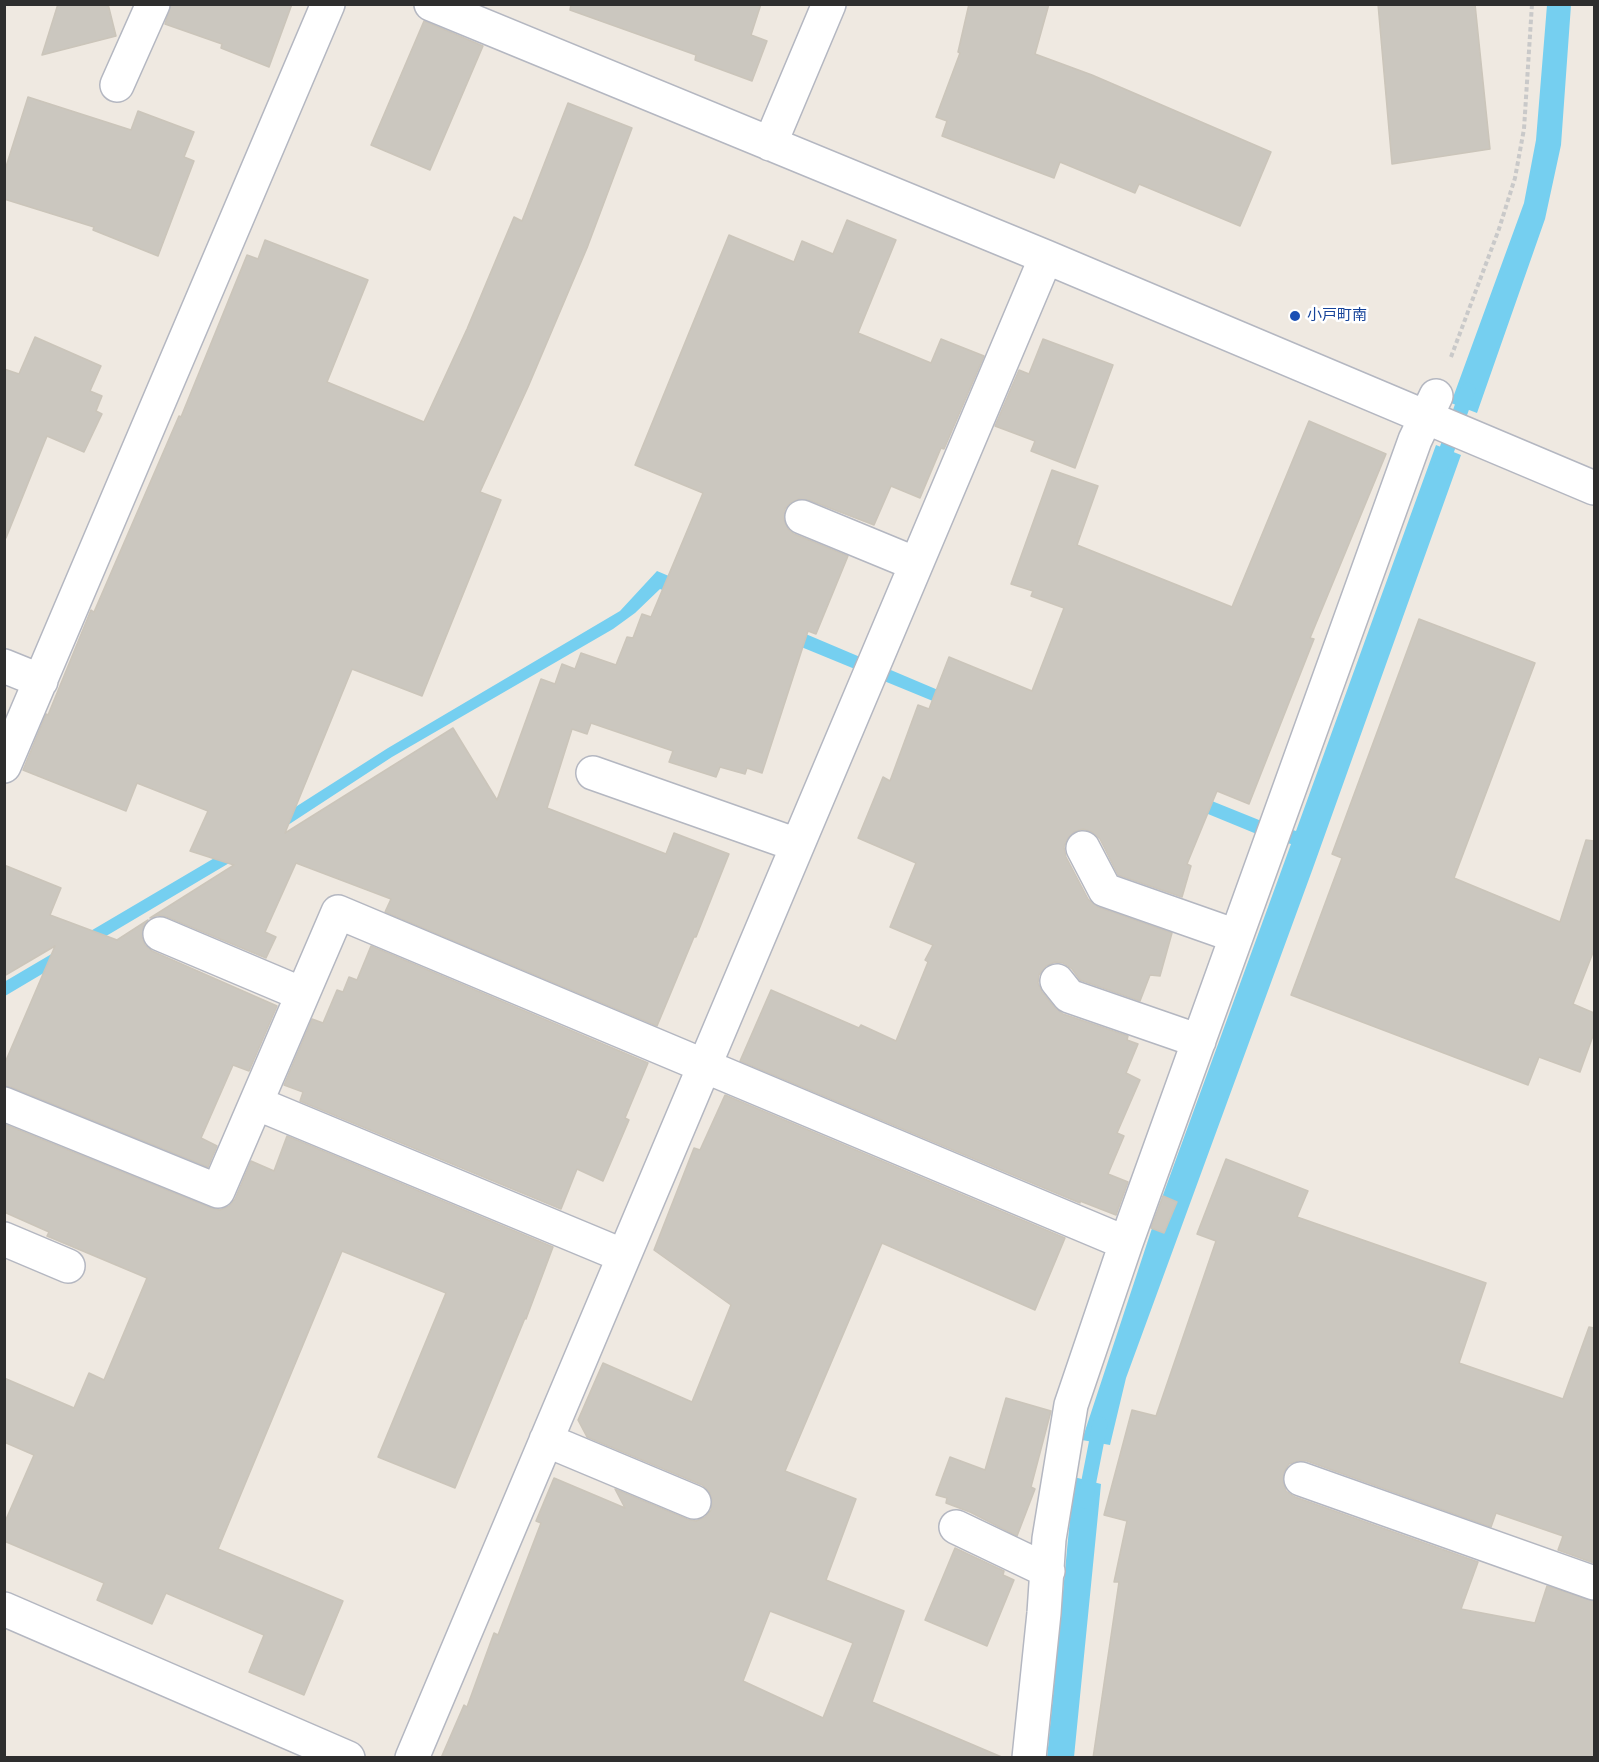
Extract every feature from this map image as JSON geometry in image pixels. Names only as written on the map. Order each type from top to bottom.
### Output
[{"type":"street","points":[[117,85],[153,4]]},
{"type":"street","points":[[4,766],[328,4]]},
{"type":"street","points":[[431,4],[1046,257],[1432,411],[1484,441],[1594,488]]},
{"type":"street","points":[[770,144],[829,4]]},
{"type":"street","points":[[412,1758],[1046,257]]},
{"type":"street","points":[[1029,1758],[1048,1571],[1049,1539],[1071,1405],[1126,1243],[1415,440],[1432,411]]},
{"type":"street","points":[[802,517],[916,564]]},
{"type":"street","points":[[4,666],[41,681]]},
{"type":"street","points":[[593,773],[797,845]]},
{"type":"street","points":[[1083,848],[1105,890],[1236,936]]},
{"type":"street","points":[[4,1104],[218,1191],[338,912],[1126,1243]]},
{"type":"street","points":[[160,934],[302,994]]},
{"type":"street","points":[[1057,981],[1069,996],[1199,1041]]},
{"type":"street","points":[[256,1103],[624,1256]]},
{"type":"street","points":[[4,1239],[68,1266]]},
{"type":"street","points":[[546,1440],[694,1502]]},
{"type":"street","points":[[1301,1479],[1594,1583]]},
{"type":"street","points":[[956,1527],[1048,1571]]},
{"type":"street","points":[[4,1609],[348,1758]]},
{"type":"path","points":[[1432,411],[1500,229],[1515,178],[1524,129],[1532,4]]},
{"type":"water","points":[[1547,5],[1571,5],[1561,145],[1545,219],[1477,413],[1451,403],[1524,203],[1536,140]]},
{"type":"water","points":[[1436,445],[1461,455],[1126,1378],[1110,1445],[1082,1440],[1163,1195],[1291,844],[1264,837],[660,589],[635,613],[613,629],[392,757],[236,859],[5,996],[4,982],[228,850],[388,748],[620,611],[657,571],[964,701],[1259,820],[1296,831]]},
{"type":"water","points":[[1074,1477],[1101,1484],[1074,1757],[1047,1758]]},
{"type":"building","points":[[58,4],[108,4],[116,36],[42,55]]},
{"type":"building","points":[[171,4],[292,4],[269,67],[221,48],[222,44],[165,24]]},
{"type":"building","points":[[571,4],[761,4],[751,35],[767,41],[752,81],[695,60],[696,55],[570,10]]},
{"type":"building","points":[[969,4],[1049,4],[1035,54],[1092,75],[1271,152],[1240,226],[1139,184],[1135,193],[1060,162],[1054,178],[942,136],[947,121],[936,117],[960,53],[958,52]]},
{"type":"building","points":[[1378,4],[1475,4],[1490,149],[1392,164]]},
{"type":"building","points":[[424,21],[483,46],[430,170],[371,145]]},
{"type":"building","points":[[28,97],[131,130],[138,111],[194,132],[184,157],[194,161],[158,256],[93,230],[94,227],[4,199],[4,173]]},
{"type":"building","points":[[568,103],[632,128],[587,248],[480,492],[501,500],[422,696],[352,669],[285,833],[453,728],[497,800],[541,679],[555,684],[562,664],[575,669],[581,653],[616,665],[627,637],[633,638],[642,614],[651,617],[703,493],[635,465],[729,235],[794,262],[802,241],[833,254],[847,220],[896,240],[858,333],[931,363],[941,339],[984,356],[920,498],[891,486],[874,525],[809,500],[799,499],[790,503],[785,509],[784,520],[788,529],[794,534],[848,556],[816,634],[808,631],[762,773],[747,768],[745,774],[720,767],[716,777],[669,762],[673,751],[591,723],[587,734],[572,729],[547,808],[666,854],[674,833],[729,854],[657,1026],[385,912],[391,899],[296,863],[265,932],[276,937],[266,958],[167,917],[158,915],[150,918],[234,865],[190,851],[208,811],[137,783],[126,811],[23,770],[91,610],[94,612],[179,416],[181,417],[247,255],[258,259],[265,240],[368,280],[327,382],[424,422],[467,329],[514,217],[522,221]]},
{"type":"building","points":[[35,337],[101,366],[90,391],[102,396],[96,411],[102,414],[84,452],[47,436],[6,538],[4,369],[19,374]]},
{"type":"building","points":[[1043,339],[1113,365],[1075,468],[1031,451],[1035,441],[995,426],[1019,370],[1029,374]]},
{"type":"building","points":[[1309,421],[1386,454],[1310,638],[1314,639],[1249,804],[1217,791],[1187,864],[1191,866],[1182,897],[1118,875],[1100,839],[1092,832],[1083,829],[1074,832],[1064,847],[1066,857],[1088,899],[1098,907],[1172,933],[1160,976],[1150,975],[1140,1001],[1080,980],[1072,969],[1063,963],[1055,962],[1046,966],[1039,975],[1038,983],[1042,992],[1063,1014],[1128,1036],[1127,1040],[1138,1044],[1126,1073],[1140,1080],[1117,1133],[1124,1136],[1108,1174],[1128,1182],[1116,1215],[1080,1201],[1080,1203],[740,1061],[771,990],[859,1028],[861,1025],[896,1041],[928,962],[925,960],[933,945],[890,927],[916,863],[858,838],[883,777],[890,781],[918,705],[929,709],[949,657],[1032,691],[1064,608],[1031,596],[1033,591],[1011,584],[1052,470],[1098,486],[1077,545],[1232,607]]},
{"type":"building","points":[[1419,619],[1535,663],[1454,878],[1560,922],[1586,840],[1594,841],[1594,950],[1573,1004],[1594,1013],[1594,1033],[1580,1072],[1539,1057],[1528,1085],[1291,995],[1342,858],[1332,854]]},
{"type":"building","points":[[4,865],[61,888],[50,915],[117,940],[148,920],[143,927],[142,937],[145,945],[152,951],[277,1006],[249,1071],[233,1065],[201,1138],[217,1146],[208,1167],[4,1086],[4,1065],[55,946],[4,976]]},
{"type":"building","points":[[371,946],[648,1063],[625,1118],[629,1120],[603,1181],[577,1169],[561,1209],[300,1101],[303,1092],[284,1085],[312,1019],[323,1023],[337,990],[343,992],[349,977],[357,980]]},
{"type":"building","points":[[725,1095],[1065,1238],[1035,1310],[882,1243],[785,1471],[856,1499],[826,1580],[904,1611],[872,1702],[1004,1758],[441,1758],[464,1705],[467,1707],[494,1633],[498,1635],[541,1523],[536,1521],[554,1478],[625,1508],[615,1489],[696,1521],[705,1517],[711,1510],[712,1499],[709,1491],[702,1485],[587,1437],[578,1420],[603,1363],[692,1402],[731,1305],[654,1250],[694,1148],[700,1150]],"holes":[[[770,1611],[853,1643],[823,1718],[743,1681]]]},
{"type":"building","points":[[4,1124],[220,1210],[229,1206],[235,1199],[251,1161],[274,1171],[287,1136],[553,1247],[526,1319],[455,1488],[378,1457],[446,1293],[342,1251],[218,1549],[343,1601],[304,1695],[249,1672],[264,1635],[166,1593],[152,1624],[97,1600],[104,1583],[4,1541],[4,1524],[34,1455],[4,1442],[4,1378],[74,1408],[89,1373],[104,1380],[147,1278],[47,1236],[49,1232],[4,1212]]},
{"type":"building","points":[[1226,1159],[1308,1191],[1297,1217],[1486,1283],[1459,1363],[1563,1399],[1589,1327],[1594,1328],[1594,1563],[1558,1550],[1563,1536],[1496,1513],[1491,1527],[1307,1461],[1289,1464],[1284,1472],[1283,1482],[1286,1491],[1295,1497],[1478,1562],[1461,1609],[1535,1623],[1547,1586],[1594,1601],[1594,1758],[1093,1758],[1119,1582],[1114,1582],[1127,1521],[1104,1515],[1132,1410],[1156,1416],[1216,1241],[1197,1234]]},
{"type":"building","points":[[1163,1196],[1177,1202],[1164,1233],[1151,1228]]},
{"type":"building","points":[[1006,1398],[1051,1411],[1031,1487],[1035,1489],[1017,1536],[970,1512],[946,1503],[947,1498],[936,1495],[950,1457],[985,1470]]},
{"type":"building","points":[[955,1548],[1004,1571],[1003,1575],[1014,1580],[987,1646],[925,1620]]},
{"type":"waterway","points":[[1441,466],[1468,390]]},
{"type":"waterway","points":[[1085,1501],[1100,1424]]},
{"type":"place","name":"小戸町南","points":[[1295,316]]}]
